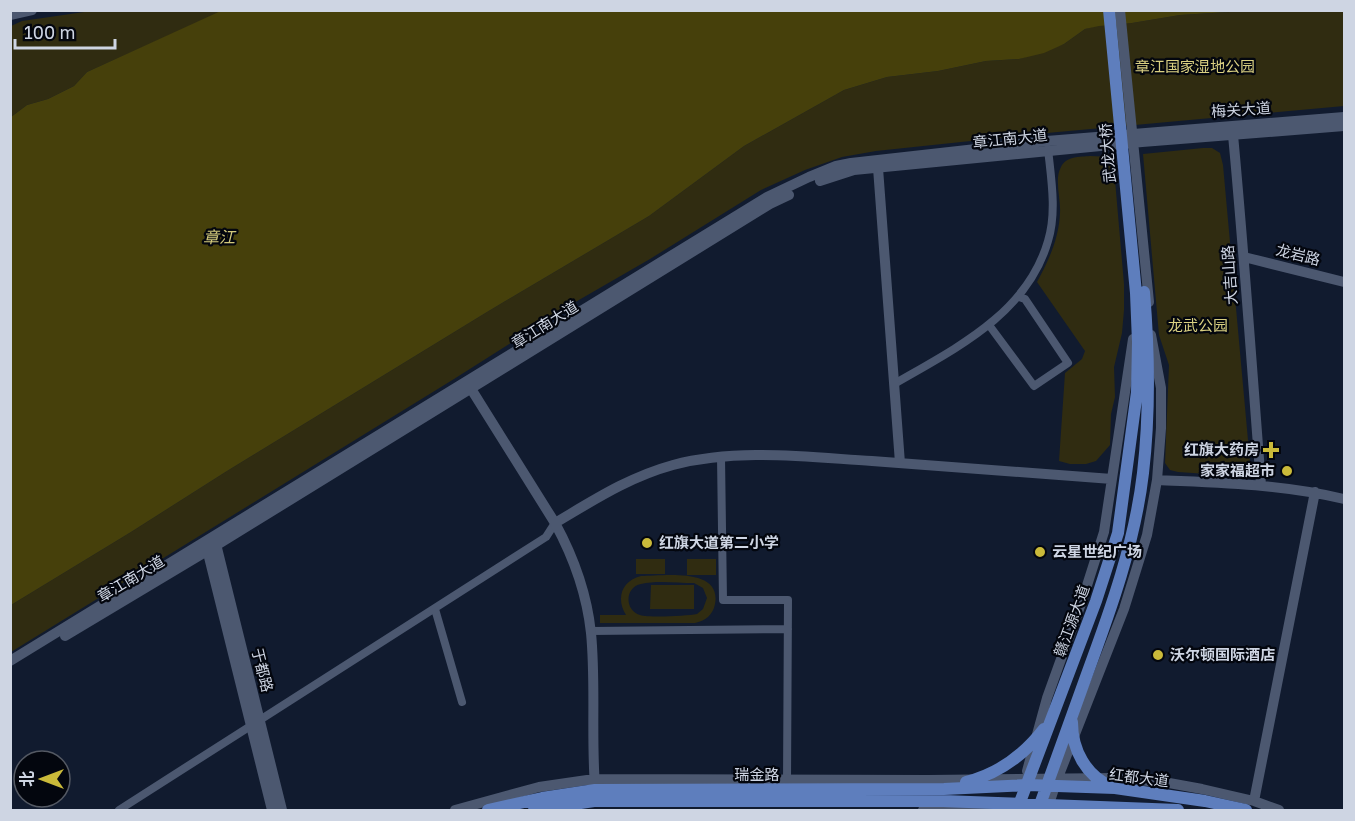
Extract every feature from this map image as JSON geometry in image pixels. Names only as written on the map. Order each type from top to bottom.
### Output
[{"type":"main road","name":"武龙大桥","points":[[1107,10],[1140,292]]},
{"type":"main road","name":"武龙大桥","points":[[1118,10],[1140,292]]},
{"type":"main road","points":[[1043,808],[1073,712],[1113,605],[1131,535],[1143,474],[1149,394],[1148,342],[1140,292]]},
{"type":"main road","name":"赣江源大道","points":[[1017,809],[1096,601],[1118,533],[1137,392],[1140,292]]},
{"type":"main road","points":[[1073,712],[1073,739],[1081,760],[1097,778],[1115,788]]},
{"type":"main road","points":[[943,795],[1012,761],[1036,739],[1052,718]]},
{"type":"main road","name":"红都大道","points":[[1026,782],[1115,788],[1250,806]]},
{"type":"main road","name":"瑞金路","points":[[534,810],[594,795],[943,795],[1026,782]]},
{"type":"main road","name":"瑞金路","points":[[488,810],[543,798],[787,785],[943,795],[1017,809]]},
{"type":"main road","points":[[943,795],[972,810]]},
{"type":"main road","points":[[1091,810],[1116,807]]},
{"type":"main road","name":"红都大道","points":[[1017,809],[1116,807],[1178,810]]},
{"type":"street","points":[[10,15],[32,10]]},
{"type":"street","name":"梅关大道","points":[[1141,138],[1344,117]]},
{"type":"street","name":"梅关大道","points":[[1141,138],[1233,135],[1344,126]]},
{"type":"street","name":"大吉山路","points":[[1233,135],[1261,485]]},
{"type":"street","name":"章江南大道","points":[[10,669],[767,197],[818,174],[851,163],[1141,138]]},
{"type":"street","points":[[894,384],[989,325],[1019,297],[1038,268],[1049,239],[1052,187],[1048,146]]},
{"type":"street","name":"章江南大道","points":[[468,385],[770,204],[815,183],[838,174],[1048,146]]},
{"type":"street","points":[[878,168],[900,463]]},
{"type":"street","name":"龙岩路","points":[[1244,257],[1344,282]]},
{"type":"street","points":[[721,457],[723,600],[788,600],[787,785],[978,779],[1026,782],[1047,698],[1104,532],[1140,292]]},
{"type":"street","points":[[1052,783],[1073,739],[1127,599],[1147,535],[1157,480],[1161,388],[1140,292]]},
{"type":"street","points":[[989,325],[1034,386],[1068,363],[1025,299],[1019,297]]},
{"type":"street","points":[[455,810],[539,787],[594,795],[591,631],[577,573],[567,544],[555,523],[468,385]]},
{"type":"street","points":[[119,810],[546,537],[555,523],[608,491],[645,474],[676,464],[721,457],[790,456],[1112,479]]},
{"type":"street","points":[[1157,480],[1261,485],[1315,492],[1344,499]]},
{"type":"street","points":[[1250,806],[1315,492]]},
{"type":"street","name":"章江南大道","points":[[10,661],[211,544]]},
{"type":"street","name":"于都路","points":[[211,544],[255,725],[272,810]]},
{"type":"street","points":[[435,609],[462,702]]},
{"type":"street","points":[[591,631],[788,629]]},
{"type":"street","name":"于都路","points":[[255,725],[282,810]]},
{"type":"street","points":[[1052,783],[1097,778],[1169,783],[1250,806],[1279,810]]},
{"type":"street","points":[[923,810],[1017,809]]},
{"type":"green space","points":[[91,11],[223,11],[87,72],[74,86],[48,99],[27,105],[11,117],[11,26],[22,21]]},
{"type":"green space","name":"章江国家湿地公园","points":[[1245,11],[1344,11],[1344,106],[876,151],[842,157],[805,170],[761,190],[572,304],[11,652],[11,605],[487,312],[649,216],[744,146],[844,90],[887,77],[938,71],[986,61],[1019,59],[1064,44],[1085,29],[1099,25],[1132,23],[1180,15]]},
{"type":"green space","name":"龙武公园","points":[[1212,148],[1220,153],[1223,165],[1250,462],[1244,474],[1237,476],[1178,472],[1170,470],[1165,463],[1169,365],[1159,335],[1143,154]]},
{"type":"green space","points":[[1090,156],[1113,157],[1124,284],[1124,310],[1122,333],[1114,367],[1115,397],[1111,414],[1110,445],[1096,461],[1086,464],[1070,464],[1059,461],[1065,373],[1082,359],[1085,351],[1037,282],[1058,231],[1060,207],[1058,177],[1061,167],[1070,159]]},
{"type":"green space","points":[[636,559],[665,559],[665,574],[636,574]]},
{"type":"green space","points":[[687,559],[716,559],[716,575],[687,575]]},
{"type":"green space","points":[[676,575],[700,579],[709,584],[715,592],[714,608],[708,617],[695,623],[600,623],[600,615],[626,615],[621,603],[622,591],[634,578]],"holes":[[[694,583],[703,588],[707,598],[703,609],[697,614],[645,616],[635,612],[629,604],[629,594],[632,589],[641,584]]]},
{"type":"green space","points":[[651,585],[694,585],[694,609],[650,609]]},
{"type":"water","name":"章江","points":[[223,10],[1245,11],[1180,15],[1099,26],[1085,29],[1064,44],[1044,53],[1019,59],[986,61],[938,71],[887,77],[844,90],[744,146],[649,216],[487,312],[11,605],[11,117],[27,105],[48,99],[74,86],[87,72]]},
{"type":"place","name":"红旗大药房","points":[[1271,450]]},
{"type":"place","name":"家家福超市","points":[[1287,471]]},
{"type":"place","name":"红旗大道第二小学","points":[[647,543]]},
{"type":"place","name":"云星世纪广场","points":[[1040,552]]},
{"type":"place","name":"沃尔顿国际酒店","points":[[1158,655]]}]
